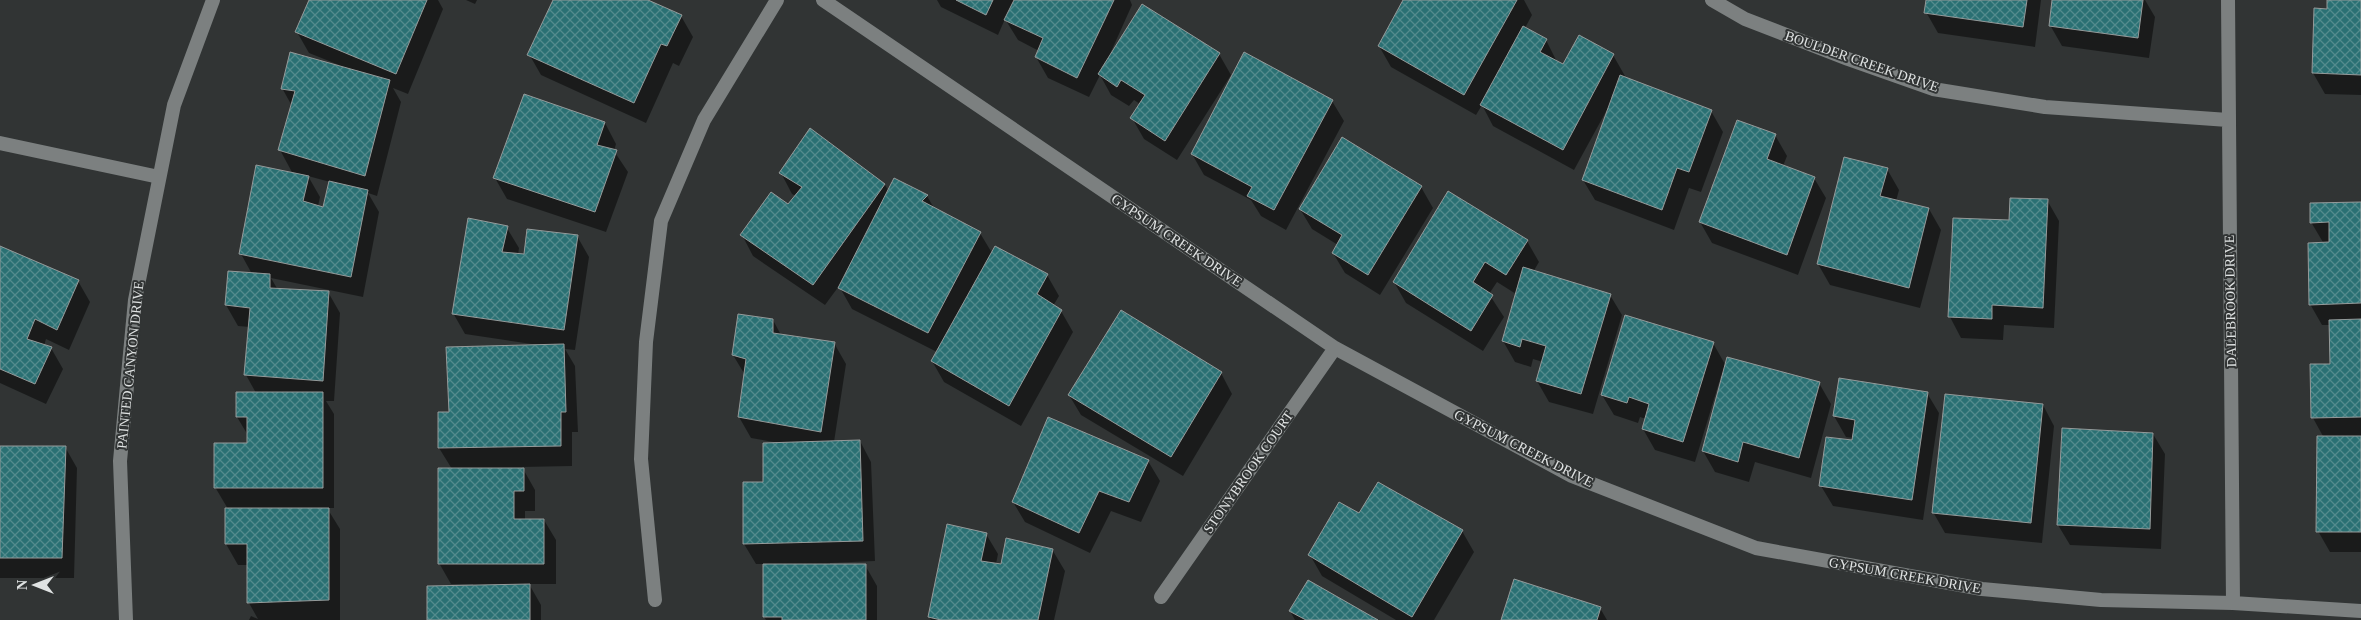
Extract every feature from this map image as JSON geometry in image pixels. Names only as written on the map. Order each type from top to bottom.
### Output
[{"type":"street","name":"PAINTED CANYON DRIVE","points":[[126,620],[120,461],[135,300],[174,105],[213,0]]},
{"type":"street","points":[[654,600],[641,459],[646,342],[661,221],[704,120],[777,0]]},
{"type":"street","name":"GYPSUM CREEK DRIVE","points":[[823,0],[1335,348],[1572,476],[1756,548],[1982,589],[2101,600],[2233,603],[2361,611]]},
{"type":"street","name":"BOULDER CREEK DRIVE","points":[[1712,0],[1745,19],[1848,59],[1933,89],[2045,108],[2228,120]]},
{"type":"street","name":"DALEBROOK DRIVE","points":[[2228,0],[2233,603]]},
{"type":"street","points":[[0,143],[159,177]]},
{"type":"street","name":"STONYBROOK COURT","points":[[1161,597],[1335,348]]},
{"type":"building","points":[[309,0],[427,0],[396,74],[295,32]]},
{"type":"building","points":[[553,0],[648,0],[682,15],[667,46],[661,44],[634,103],[527,55]]},
{"type":"building","points":[[956,0],[993,0],[986,15]]},
{"type":"building","points":[[1014,0],[1114,0],[1077,78],[1035,57],[1043,38],[1004,20]]},
{"type":"building","points":[[1403,0],[1517,0],[1464,95],[1378,46]]},
{"type":"building","points":[[1926,0],[2027,0],[2023,27],[1924,13]]},
{"type":"building","points":[[2052,0],[2143,0],[2138,38],[2049,26]]},
{"type":"building","points":[[2327,0],[2361,0],[2361,75],[2312,73],[2314,8],[2327,9]]},
{"type":"building","points":[[1142,4],[1220,53],[1165,141],[1130,118],[1145,95],[1121,80],[1117,87],[1098,74]]},
{"type":"building","points":[[1523,26],[1547,39],[1540,52],[1563,64],[1579,35],[1614,54],[1563,150],[1480,105]]},
{"type":"building","points":[[290,52],[390,80],[365,176],[278,150],[295,91],[281,89]]},
{"type":"building","points":[[1244,52],[1333,100],[1274,210],[1247,196],[1252,187],[1191,154]]},
{"type":"building","points":[[1620,75],[1712,110],[1689,172],[1677,168],[1662,210],[1582,180]]},
{"type":"building","points":[[524,94],[605,122],[597,145],[617,150],[595,212],[493,178]]},
{"type":"building","points":[[1737,120],[1776,134],[1767,159],[1815,177],[1787,255],[1699,222]]},
{"type":"building","points":[[810,128],[885,184],[813,285],[740,235],[771,192],[788,204],[802,187],[779,173]]},
{"type":"building","points":[[1342,137],[1422,186],[1368,275],[1332,253],[1342,235],[1299,209]]},
{"type":"building","points":[[1844,157],[1888,168],[1880,196],[1929,208],[1909,288],[1817,264]]},
{"type":"building","points":[[256,165],[309,176],[303,201],[323,207],[329,181],[368,190],[351,277],[239,254]]},
{"type":"building","points":[[894,178],[928,195],[922,201],[981,232],[928,333],[838,288]]},
{"type":"building","points":[[1448,191],[1528,240],[1506,275],[1485,262],[1473,282],[1493,295],[1471,331],[1393,282]]},
{"type":"building","points":[[2010,198],[2048,199],[2043,308],[1992,305],[1992,319],[1948,317],[1953,218],[2009,220]]},
{"type":"building","points":[[2361,202],[2361,303],[2309,305],[2308,243],[2329,242],[2329,222],[2310,223],[2310,203]]},
{"type":"building","points":[[468,218],[508,226],[502,252],[524,254],[527,229],[578,235],[564,330],[452,314]]},
{"type":"building","points":[[0,246],[79,280],[57,330],[35,319],[27,339],[52,347],[35,384],[0,369]]},
{"type":"building","points":[[995,246],[1048,274],[1037,294],[1062,310],[1009,406],[931,361]]},
{"type":"building","points":[[1523,267],[1611,294],[1581,394],[1536,381],[1546,346],[1522,339],[1520,347],[1502,341]]},
{"type":"building","points":[[228,271],[270,274],[270,288],[329,291],[323,381],[244,375],[250,308],[225,305]]},
{"type":"building","points":[[1121,310],[1222,372],[1171,457],[1068,395]]},
{"type":"building","points":[[738,314],[773,319],[773,333],[835,342],[821,432],[738,417],[746,359],[732,355]]},
{"type":"building","points":[[1625,315],[1714,342],[1683,442],[1642,429],[1649,404],[1629,397],[1627,403],[1601,395]]},
{"type":"building","points":[[2361,319],[2361,417],[2311,418],[2310,364],[2330,364],[2329,320]]},
{"type":"building","points":[[564,344],[566,412],[561,412],[561,446],[438,448],[438,412],[449,412],[446,347]]},
{"type":"building","points":[[1727,357],[1820,382],[1799,458],[1743,442],[1738,462],[1702,451]]},
{"type":"building","points":[[1839,378],[1928,392],[1912,500],[1819,486],[1826,437],[1852,440],[1855,420],[1833,416]]},
{"type":"building","points":[[236,392],[323,392],[323,488],[214,488],[214,443],[247,443],[247,417],[236,417]]},
{"type":"building","points":[[1945,394],[2043,404],[2031,523],[1932,513]]},
{"type":"building","points":[[1048,417],[1149,460],[1129,502],[1099,491],[1079,533],[1012,502]]},
{"type":"building","points":[[2062,428],[2153,433],[2150,529],[2057,525]]},
{"type":"building","points":[[2317,436],[2361,436],[2361,532],[2316,532]]},
{"type":"building","points":[[860,440],[863,541],[743,544],[743,482],[763,482],[763,443]]},
{"type":"building","points":[[0,446],[66,446],[62,558],[0,558]]},
{"type":"building","points":[[438,468],[524,468],[524,491],[514,491],[514,519],[544,519],[544,564],[438,564]]},
{"type":"building","points":[[1378,482],[1463,530],[1412,617],[1308,555],[1339,502],[1359,513]]},
{"type":"building","points":[[225,508],[329,508],[329,600],[247,603],[247,544],[225,544]]},
{"type":"building","points":[[947,524],[987,533],[981,561],[1001,564],[1006,538],[1053,549],[1038,620],[941,620],[928,617]]},
{"type":"building","points":[[763,564],[866,564],[866,620],[782,620],[782,617],[763,617]]},
{"type":"building","points":[[1514,579],[1601,607],[1597,620],[1501,620]]},
{"type":"building","points":[[1308,580],[1378,620],[1306,620],[1289,611]]},
{"type":"building","points":[[530,584],[530,620],[427,620],[427,586]]}]
